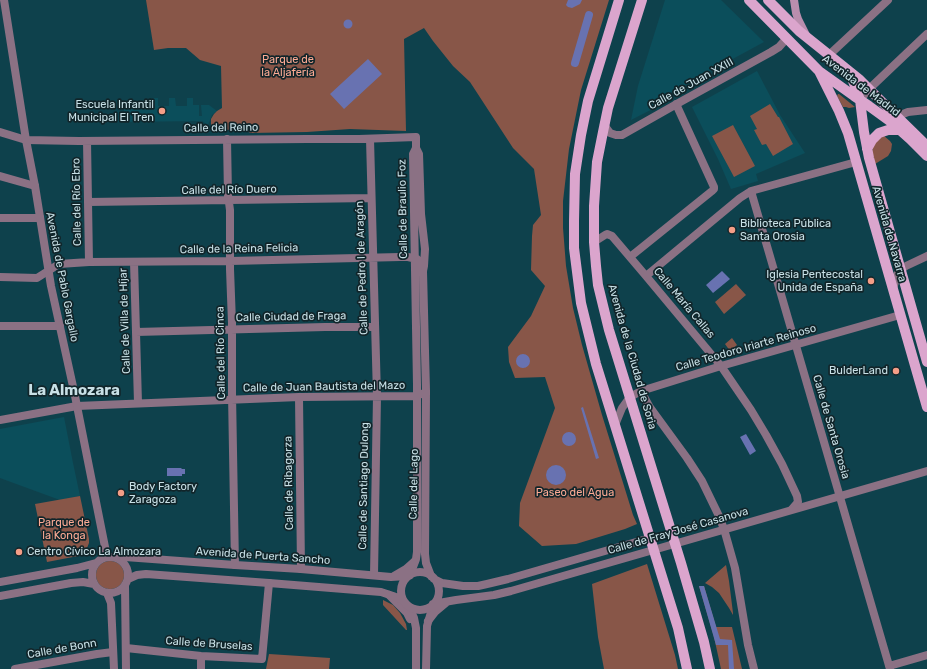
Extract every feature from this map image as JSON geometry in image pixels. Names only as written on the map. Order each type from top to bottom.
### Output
[{"type":"main road","points":[[619,0],[588,101],[582,129],[575,174],[574,248],[581,303],[596,364],[678,628],[687,669]]},
{"type":"main road","name":"Avenida de la Ciudad de Soria","points":[[642,0],[608,108],[597,162],[594,206],[594,242],[598,285],[609,330],[704,642],[710,669]]},
{"type":"main road","name":"Avenida de Madrid","points":[[749,0],[819,71],[900,130],[927,156]]},
{"type":"main road","name":"Avenida de Madrid","points":[[768,0],[807,38],[828,56],[855,75],[927,146]]},
{"type":"main road","points":[[794,0],[798,19],[807,38]]},
{"type":"main road","name":"Avenida de Navarra","points":[[844,68],[853,81],[860,100],[867,149],[900,270],[925,348],[927,362]]},
{"type":"main road","name":"Avenida de Navarra","points":[[819,71],[843,118],[927,407]]},
{"type":"main road","points":[[867,149],[872,140],[879,133],[888,130],[900,130],[899,118]]},
{"type":"street","name":"Avenida de Pablo Gargallo","points":[[4,0],[26,140],[49,270],[107,557]]},
{"type":"street","points":[[828,56],[888,0]]},
{"type":"street","points":[[860,100],[869,89],[927,34]]},
{"type":"street","name":"Calle de Juan XXIII","points":[[604,125],[610,133],[622,135],[775,50],[787,38]]},
{"type":"street","points":[[630,257],[714,189],[676,104]]},
{"type":"street","points":[[899,118],[908,112],[927,110]]},
{"type":"street","name":"Calle del Reino","points":[[0,132],[26,140],[86,141],[416,138],[416,148]]},
{"type":"street","name":"Calle del Río Cinca","points":[[227,139],[232,329],[235,565]]},
{"type":"street","name":"Calle de Pedro I de Aragón","points":[[370,139],[377,396]]},
{"type":"street","name":"Calle del Río Ebro","points":[[86,141],[89,262]]},
{"type":"street","name":"Calle de Braulio Foz","points":[[416,148],[413,154],[417,396]]},
{"type":"street","name":"Calle de Braulio Foz","points":[[416,148],[419,154],[424,249],[426,391]]},
{"type":"street","points":[[646,276],[740,198],[751,191],[856,162]]},
{"type":"street","points":[[0,176],[35,186]]},
{"type":"street","name":"Calle de Santa Orosia","points":[[751,191],[890,667]]},
{"type":"street","name":"Calle del Río Duero","points":[[88,202],[371,198]]},
{"type":"street","points":[[0,218],[40,218]]},
{"type":"street","name":"Calle María Callas","points":[[594,242],[605,235],[610,235],[721,366],[766,435],[796,492],[798,499],[797,504],[792,509]]},
{"type":"street","points":[[893,290],[896,277],[900,270],[927,256]]},
{"type":"street","points":[[415,258],[419,261],[424,271]]},
{"type":"street","name":"Calle de la Reina Felicia","points":[[0,277],[37,278],[59,264],[89,262],[415,258]]},
{"type":"street","name":"Calle de Villa de Híjar","points":[[134,262],[138,403]]},
{"type":"street","name":"Calle Teodoro Iriarte Reinoso","points":[[630,397],[642,391],[721,366],[900,315]]},
{"type":"street","points":[[0,326],[60,326]]},
{"type":"street","name":"Calle Ciudad de Fraga","points":[[136,332],[375,327]]},
{"type":"street","name":"Calle de Juan Bautista del Mazo","points":[[0,420],[77,406],[299,397],[417,396],[426,391]]},
{"type":"street","name":"Calle del Lago","points":[[426,391],[425,554],[426,563],[433,577]]},
{"type":"street","points":[[642,391],[649,406],[702,481],[724,529],[735,568],[748,645],[754,669]]},
{"type":"street","name":"Calle de Santiago Dulong","points":[[374,575],[377,396]]},
{"type":"street","name":"Calle del Lago","points":[[409,576],[415,561],[416,552],[417,396]]},
{"type":"street","name":"Calle de Ribagorza","points":[[299,397],[301,569]]},
{"type":"street","points":[[616,425],[622,408],[630,397]]},
{"type":"street","name":"Calle de Fray José Casanova","points":[[433,605],[511,591],[927,471]]},
{"type":"street","name":"Calle de Fray José Casanova","points":[[433,577],[442,583],[463,586],[478,586],[650,538]]},
{"type":"street","points":[[0,582],[76,568],[96,563],[107,557],[114,557],[123,562],[128,572],[126,582],[126,669]]},
{"type":"street","name":"Avenida de Puerta Sancho","points":[[117,558],[144,558],[391,577],[409,576]]},
{"type":"street","points":[[391,577],[406,569],[415,561]]},
{"type":"street","points":[[96,563],[92,571],[92,580],[101,591],[108,593],[119,591],[126,582],[137,575],[146,574],[381,592],[389,594],[415,609],[421,610],[433,605]]},
{"type":"street","points":[[416,669],[416,628],[412,612],[401,593],[401,586],[409,576],[414,573],[421,572],[433,577],[439,590],[438,598],[433,605],[428,621],[426,635],[426,669]]},
{"type":"street","points":[[0,596],[71,583],[83,582],[94,584]]},
{"type":"street","name":"Calle de Bruselas","points":[[126,648],[201,656],[262,659],[269,583]]},
{"type":"street","points":[[108,593],[111,603],[114,669]]},
{"type":"street","points":[[389,594],[407,613],[416,628]]},
{"type":"street","points":[[428,621],[435,612],[450,601]]},
{"type":"street","name":"Calle de Bonn","points":[[15,669],[39,667],[97,654],[113,652]]},
{"type":"street","points":[[890,667],[927,655]]},
{"type":"street","points":[[201,656],[202,669]]},
{"type":"shaded area","points":[[665,0],[721,0],[764,42],[668,94],[670,100],[631,120],[638,86]]},
{"type":"shaded area","points":[[757,71],[780,115],[805,153],[756,174],[758,181],[731,189],[692,107]]},
{"type":"shaded area","name":"Escuela Infantil Municipal El Tren","points":[[151,98],[158,98],[158,106],[169,106],[169,98],[175,98],[176,106],[187,106],[187,98],[193,98],[193,105],[199,105],[199,116],[202,116],[201,105],[209,105],[217,111],[212,115],[208,125],[202,121],[114,122],[114,112],[124,111],[124,107],[151,106]]},
{"type":"shaded area","points":[[64,417],[80,496],[60,500],[0,478],[0,429]]},
{"type":"green space","points":[[146,0],[609,0],[581,90],[569,149],[563,201],[563,228],[566,266],[573,308],[582,345],[602,415],[637,524],[576,544],[542,546],[519,526],[520,503],[555,408],[545,377],[515,378],[509,362],[508,347],[531,316],[545,286],[531,270],[533,225],[541,215],[534,169],[513,148],[470,82],[453,66],[424,28],[404,39],[406,131],[350,129],[307,132],[250,133],[246,129],[221,130],[211,125],[211,119],[214,114],[222,108],[221,66],[200,60],[186,48],[154,50]]},
{"type":"green space","points":[[838,94],[855,107],[843,107],[837,96]]},
{"type":"green space","points":[[770,104],[779,117],[793,144],[773,156],[766,144],[762,145],[754,130],[757,129],[750,116]]},
{"type":"green space","points":[[733,125],[755,166],[734,177],[712,136]]},
{"type":"green space","points":[[883,135],[892,144],[891,151],[888,156],[875,164],[872,152],[873,146],[875,141]]},
{"type":"green space","points":[[736,284],[746,295],[724,314],[715,302]]},
{"type":"green space","points":[[732,338],[737,345],[730,351],[725,344]]},
{"type":"green space","name":"Parque de la Konga","points":[[80,496],[89,539],[87,548],[78,556],[47,562],[35,504]]},
{"type":"green space","points":[[110,561],[120,565],[124,575],[120,585],[110,589],[100,585],[96,575],[100,565]]},
{"type":"green space","points":[[647,564],[678,669],[604,669],[598,637],[592,584]]},
{"type":"green space","points":[[726,565],[733,615],[719,593],[705,583]]},
{"type":"green space","points":[[699,586],[704,586],[716,627],[732,627],[742,669],[721,669],[714,637]]},
{"type":"green space","points":[[383,600],[393,605],[400,613],[406,624],[407,630],[383,605]]},
{"type":"green space","points":[[269,654],[330,658],[329,669],[266,669]]},
{"type":"water","points":[[568,0],[582,0],[580,4],[572,8],[566,5]]},
{"type":"water","points":[[346,20],[350,20],[352,24],[350,28],[346,28],[344,26],[344,22]]},
{"type":"water","points":[[368,59],[382,74],[344,109],[330,94]]},
{"type":"water","points":[[722,271],[730,279],[713,293],[706,285]]},
{"type":"water","points":[[523,354],[528,356],[530,361],[528,366],[523,368],[518,366],[516,361],[518,356]]},
{"type":"water","points":[[583,407],[599,458],[596,459],[581,408]]},
{"type":"water","points":[[569,432],[574,434],[576,439],[574,444],[569,446],[564,444],[562,439],[564,434]]},
{"type":"water","points":[[746,434],[756,451],[750,455],[740,437]]},
{"type":"water","points":[[552,465],[560,465],[566,471],[566,479],[560,485],[552,485],[546,479],[546,471]]},
{"type":"water","points":[[167,468],[185,469],[185,474],[182,474],[182,476],[167,476]]},
{"type":"water","points":[[699,586],[704,586],[720,639],[732,640],[734,669],[729,669],[728,645],[716,645]]},
{"type":"waterway","points":[[575,63],[589,15]]},
{"type":"place","name":"Escuela Infantil Municipal El Tren","points":[[162,111]]},
{"type":"place","name":"Biblioteca Pública Santa Orosia","points":[[732,230]]},
{"type":"place","name":"Iglesia Pentecostal Unida de España","points":[[871,281]]},
{"type":"place","name":"BulderLand","points":[[896,371]]},
{"type":"place","name":"Body Factory Zaragoza","points":[[121,493]]},
{"type":"place","name":"Centro Cívico La Almozara","points":[[19,552]]},
{"type":"district","name":"La Almozara","points":[[74,391]]},
{"type":"park label","name":"Parque de la Aljafería","points":[[288,66]]},
{"type":"park label","name":"Paseo del Agua","points":[[575,493]]}]
